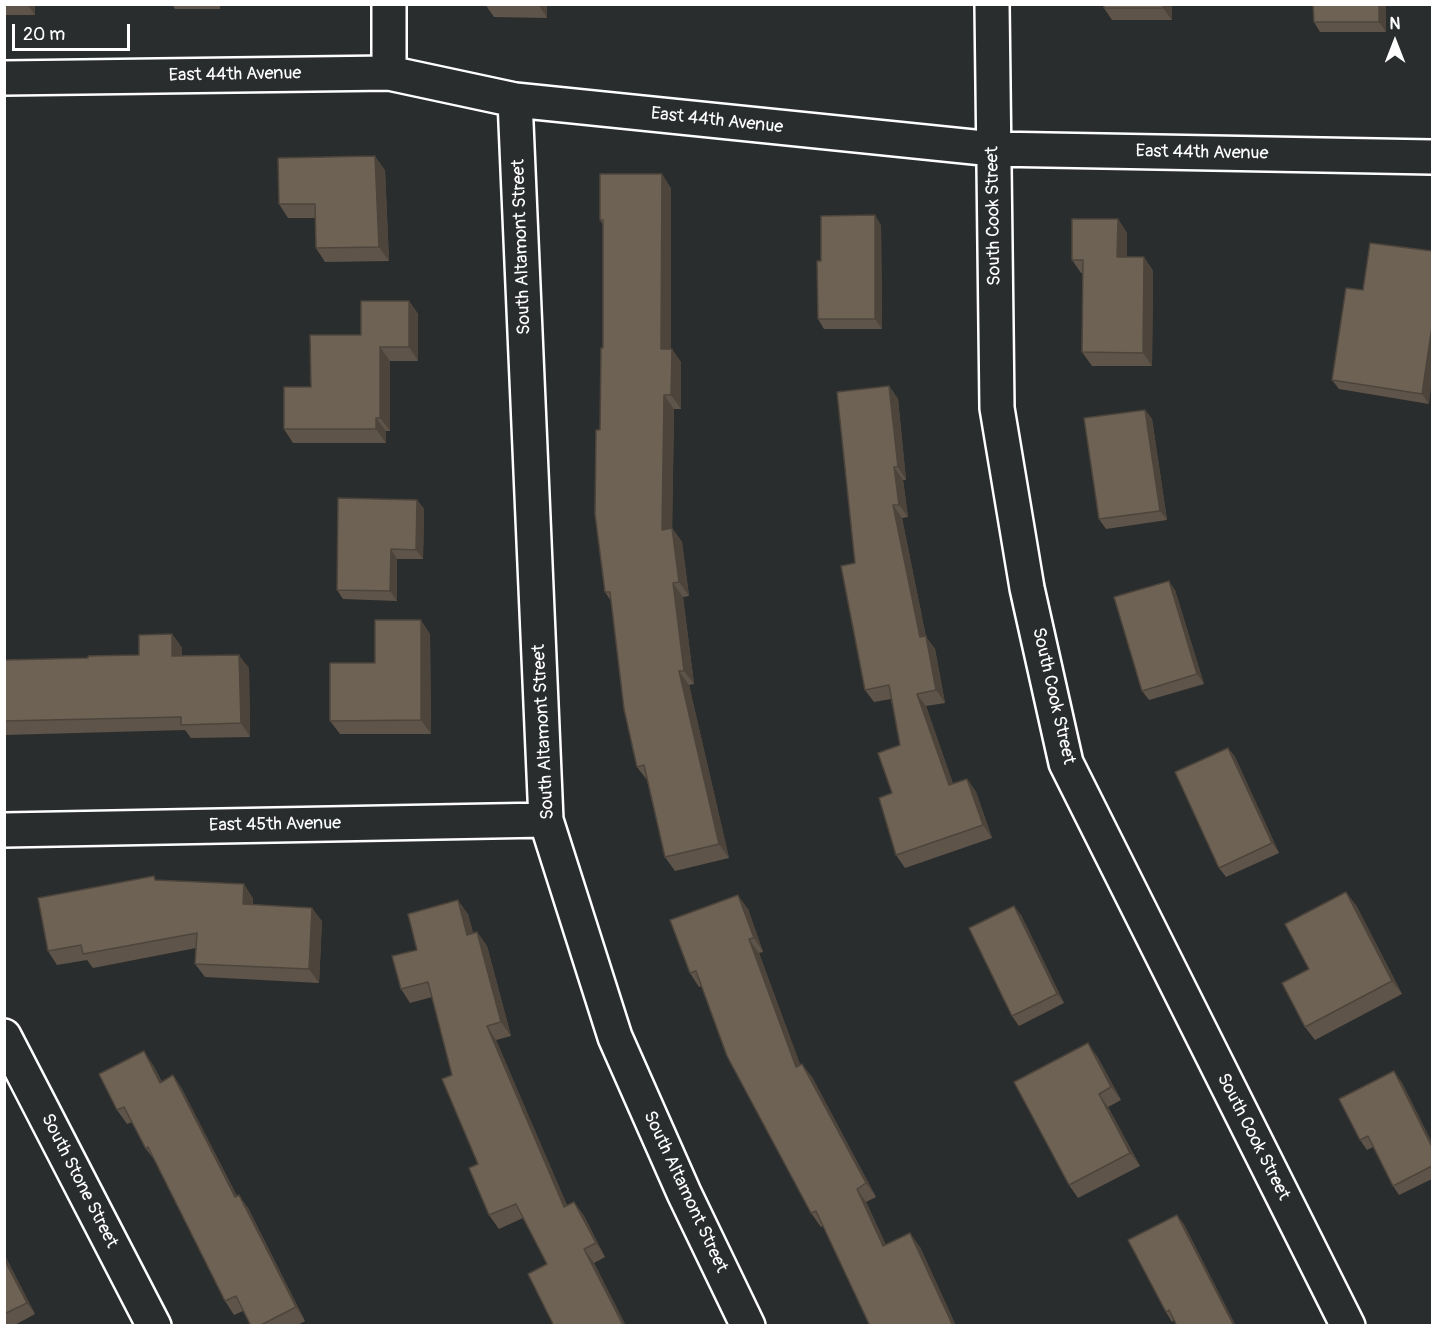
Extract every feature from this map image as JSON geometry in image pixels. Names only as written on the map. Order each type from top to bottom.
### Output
[{"type":"street","points":[[389,4],[390,73]]},
{"type":"street","name":"South Cook Street","points":[[992,4],[997,408],[1028,588],[1066,763],[1348,1326]]},
{"type":"street","name":"East 44th Avenue","points":[[4,78],[390,73],[515,100],[993,149],[1432,157]]},
{"type":"street","name":"South Altamont Street","points":[[515,100],[546,820],[615,1036],[684,1193],[748,1326]]},
{"type":"street","name":"East 45th Avenue","points":[[4,830],[546,820]]},
{"type":"street","name":"South Stone Street","points":[[4,1036],[154,1326]]},
{"type":"building","points":[[1104,4],[1164,4],[1163,8],[1104,8]]},
{"type":"building","points":[[1313,4],[1379,4],[1379,22],[1314,22]]},
{"type":"building","points":[[375,156],[379,247],[316,248],[315,204],[279,204],[278,158]]},
{"type":"building","points":[[600,174],[662,174],[661,349],[672,349],[671,395],[664,395],[662,530],[672,528],[679,582],[673,583],[684,671],[679,671],[719,844],[665,857],[644,765],[637,767],[624,709],[610,592],[605,592],[595,514],[596,430],[600,430],[601,348],[603,348],[603,220],[600,220]]},
{"type":"building","points":[[875,215],[875,319],[818,319],[817,261],[821,261],[821,216]]},
{"type":"building","points":[[1072,219],[1118,219],[1117,257],[1144,257],[1143,353],[1082,352],[1083,260],[1072,260]]},
{"type":"building","points":[[1370,243],[1432,251],[1432,326],[1422,394],[1332,380],[1346,288],[1363,290]]},
{"type":"building","points":[[361,301],[409,301],[409,347],[380,347],[380,418],[376,418],[376,429],[284,429],[284,387],[311,387],[310,335],[361,335]]},
{"type":"building","points":[[889,386],[898,467],[894,467],[899,505],[893,505],[920,637],[926,636],[936,690],[917,694],[949,785],[967,779],[983,825],[896,855],[879,798],[892,793],[878,753],[900,745],[889,685],[865,690],[841,566],[855,563],[837,392]]},
{"type":"building","points":[[1145,410],[1160,511],[1099,519],[1084,418]]},
{"type":"building","points":[[338,498],[417,500],[416,550],[391,549],[390,591],[337,590]]},
{"type":"building","points":[[1169,581],[1197,674],[1142,691],[1114,597]]},
{"type":"building","points":[[375,620],[421,620],[421,720],[330,721],[330,663],[375,663]]},
{"type":"building","points":[[172,634],[172,656],[239,655],[241,723],[181,725],[181,717],[4,721],[4,660],[139,655],[139,635]]},
{"type":"building","points":[[1228,748],[1272,843],[1219,868],[1175,772]]},
{"type":"building","points":[[154,876],[155,880],[244,884],[243,904],[312,908],[309,969],[195,964],[197,933],[83,954],[81,945],[48,951],[38,898]]},
{"type":"building","points":[[1346,892],[1392,981],[1305,1027],[1282,983],[1309,969],[1285,924]]},
{"type":"building","points":[[738,895],[754,938],[749,939],[796,1067],[802,1064],[866,1183],[857,1189],[883,1246],[910,1233],[953,1326],[870,1326],[816,1211],[811,1213],[727,1056],[696,971],[690,973],[670,920]]},
{"type":"building","points":[[458,900],[467,935],[477,932],[501,1022],[487,1026],[564,1207],[574,1202],[596,1243],[584,1249],[622,1326],[554,1326],[528,1274],[547,1264],[516,1204],[489,1215],[469,1168],[478,1164],[442,1079],[452,1075],[428,982],[401,989],[392,956],[417,950],[408,914]]},
{"type":"building","points":[[1014,906],[1057,994],[1012,1016],[969,928]]},
{"type":"building","points":[[1088,1043],[1111,1087],[1099,1094],[1130,1153],[1069,1185],[1014,1082]]},
{"type":"building","points":[[144,1051],[160,1083],[173,1075],[235,1197],[239,1195],[296,1307],[259,1326],[251,1326],[236,1296],[225,1301],[148,1147],[146,1149],[124,1107],[117,1110],[99,1074]]},
{"type":"building","points":[[1394,1071],[1432,1147],[1432,1166],[1393,1186],[1368,1136],[1360,1140],[1339,1099]]},
{"type":"building","points":[[1177,1215],[1234,1326],[1177,1326],[1169,1310],[1166,1312],[1128,1240]]},
{"type":"building","points":[[4,1259],[27,1303],[4,1314]]}]
